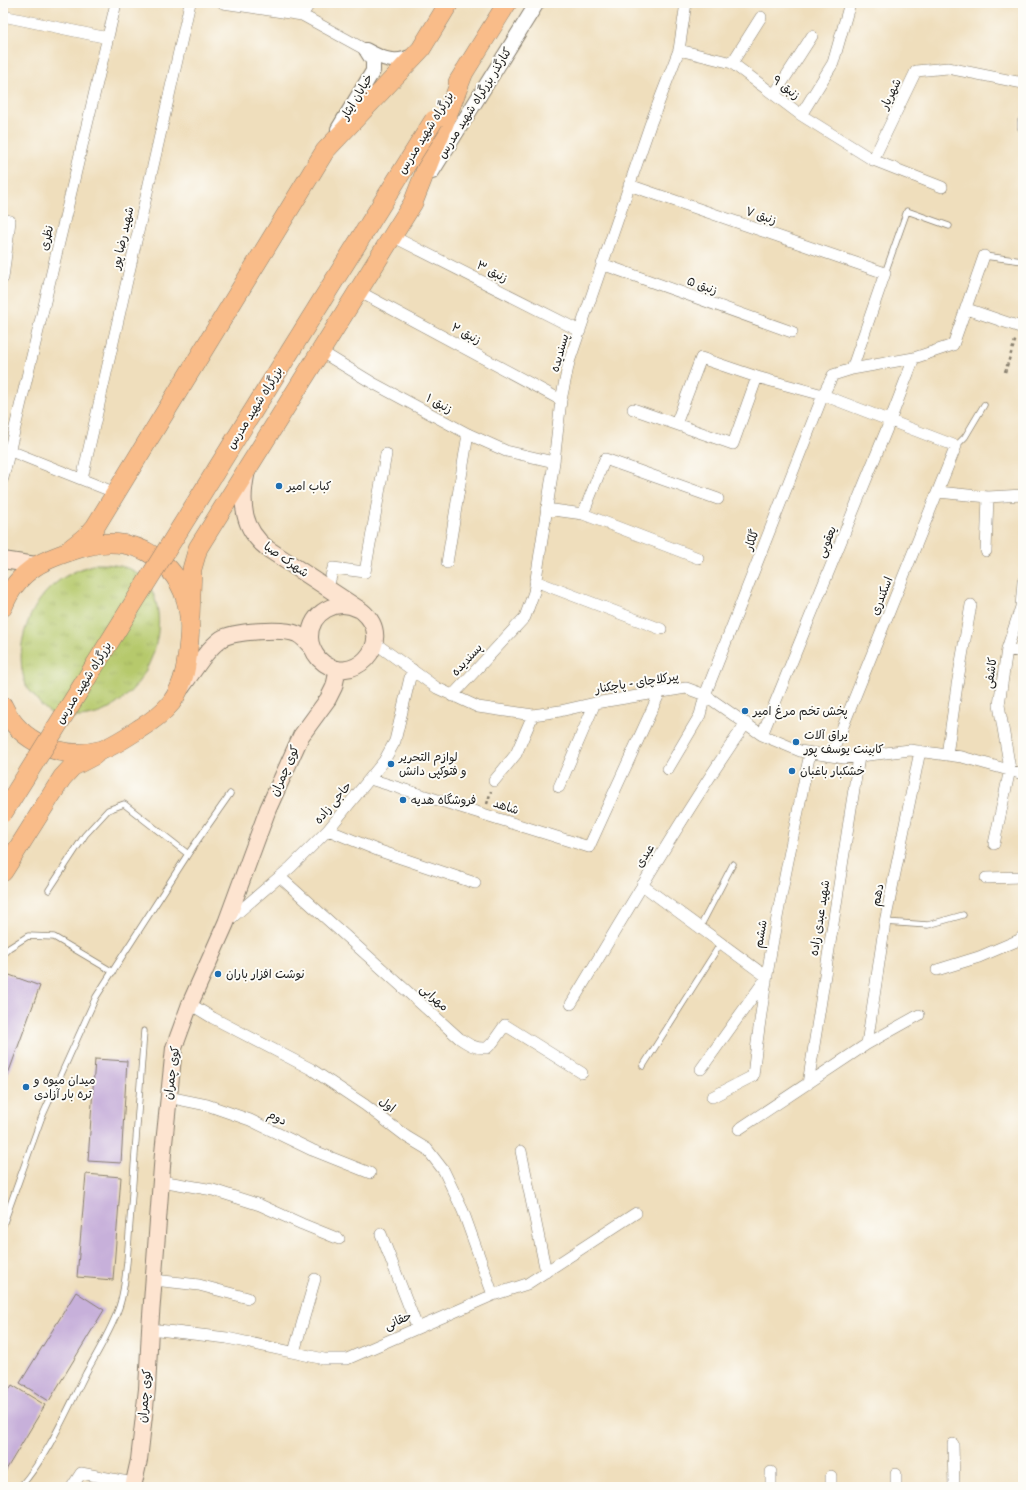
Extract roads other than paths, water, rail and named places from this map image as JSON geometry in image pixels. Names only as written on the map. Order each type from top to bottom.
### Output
[{"type":"highway","points":[[65,553],[92,531],[325,150],[421,49],[450,3]]},
{"type":"highway","name":"بزرگراه شهید مدرس","points":[[3,813],[507,3]]},
{"type":"highway","points":[[3,872],[64,775],[72,767],[118,742],[159,716],[174,698],[182,682],[185,671],[190,629],[192,570],[196,554],[413,202],[464,72]]},
{"type":"highway","points":[[3,607],[14,586],[36,565],[65,553],[106,542],[129,545],[146,551],[160,561],[173,574],[185,594],[190,617]]},
{"type":"highway","points":[[3,706],[10,718],[21,731],[34,741],[49,748],[65,752],[87,753],[103,749],[118,742]]},
{"type":"main road","name":"شهرک صبا","points":[[248,468],[244,487],[244,509],[251,532],[259,542],[268,549],[358,609]]},
{"type":"main road","points":[[3,560],[36,565]]},
{"type":"main road","points":[[174,698],[216,644],[231,634],[272,631],[290,632],[302,638],[312,648],[323,663],[338,669],[350,668],[361,663],[370,655],[375,643],[372,623],[365,613],[349,605],[332,606],[320,614],[311,628],[310,638],[312,648]]},
{"type":"main road","name":"کوی چمران","points":[[133,1485],[139,1460],[147,1389],[160,1181],[174,1048],[190,1004],[226,923],[268,809],[301,736],[334,688],[338,669]]},
{"type":"street","name":"نظری","points":[[3,478],[7,449],[116,3]]},
{"type":"street","name":"شهید رضا پور","points":[[82,479],[190,3]]},
{"type":"street","points":[[223,3],[302,15],[378,57],[396,61],[406,59],[417,53]]},
{"type":"street","points":[[302,15],[310,3]]},
{"type":"street","name":"کنارگذر بزرگراه شهید مدرس","points":[[413,202],[537,3]]},
{"type":"street","name":"پسندیده","points":[[452,696],[525,617],[534,592],[554,462],[561,400],[569,362],[650,125],[679,50],[686,3]]},
{"type":"street","points":[[800,115],[833,63],[850,3]]},
{"type":"street","points":[[3,16],[108,38]]},
{"type":"street","points":[[732,63],[761,17]]},
{"type":"street","points":[[774,95],[812,36]]},
{"type":"street","name":"خیابان ایثار","points":[[325,150],[373,71],[373,61],[366,50]]},
{"type":"street","name":"زنبق ۹","points":[[679,50],[732,63],[800,115],[873,160],[942,187]]},
{"type":"street","name":"شهریار","points":[[873,160],[916,71],[948,68],[1023,83]]},
{"type":"street","points":[[1022,127],[1023,122]]},
{"type":"street","name":"زنبق ۷","points":[[629,185],[885,273]]},
{"type":"street","points":[[3,219],[10,221],[3,278]]},
{"type":"street","name":"زنبق ۳","points":[[392,236],[580,331]]},
{"type":"street","points":[[984,256],[967,309],[1022,327]]},
{"type":"street","name":"زنبق ۵","points":[[602,264],[792,332]]},
{"type":"street","points":[[852,369],[885,273]]},
{"type":"street","name":"زنبق ۲","points":[[358,291],[561,400]]},
{"type":"street","name":"گلکار","points":[[705,695],[823,395],[833,375],[852,369],[914,358],[954,345],[967,309]]},
{"type":"street","name":"زنبق ۱","points":[[320,351],[371,382],[468,434],[506,451],[554,462]]},
{"type":"street","points":[[676,424],[701,358],[757,377],[823,395],[956,446]]},
{"type":"street","name":"یعقوبی","points":[[762,735],[890,421],[914,358]]},
{"type":"street","points":[[633,409],[734,444],[757,377]]},
{"type":"street","points":[[447,562],[468,434]]},
{"type":"street","name":"اسکندری","points":[[831,756],[956,446]]},
{"type":"street","points":[[7,449],[116,493]]},
{"type":"street","points":[[328,588],[333,568],[365,572],[386,454]]},
{"type":"street","points":[[583,514],[604,460],[718,499]]},
{"type":"street","points":[[938,492],[988,497],[1023,495]]},
{"type":"street","points":[[986,551],[988,497]]},
{"type":"street","points":[[546,509],[583,514],[698,558]]},
{"type":"street","points":[[535,581],[661,629]]},
{"type":"street","name":"کاشفی","points":[[1010,770],[999,705],[1007,649],[1021,607],[1023,582]]},
{"type":"street","points":[[947,755],[971,605]]},
{"type":"street","name":"پیرکلاچای - پاچکنار","points":[[375,643],[437,688],[478,707],[533,715],[686,688],[705,695],[762,735],[800,751],[844,758],[910,750],[920,751],[962,757],[1023,774]]},
{"type":"street","points":[[1007,649],[1023,652]]},
{"type":"street","name":"حاجی زاده","points":[[226,923],[280,877],[328,830],[384,761],[395,741],[412,670]]},
{"type":"street","name":"شاهد","points":[[370,780],[589,847],[660,692]]},
{"type":"street","points":[[668,769],[700,716],[705,695]]},
{"type":"street","points":[[559,787],[595,703]]},
{"type":"street","points":[[494,780],[516,754],[533,715]]},
{"type":"street","name":"عبدی","points":[[571,1004],[642,885],[720,761],[746,723]]},
{"type":"street","name":"دهم","points":[[867,1044],[885,922],[920,751]]},
{"type":"street","name":"ششم","points":[[712,1097],[753,1076],[758,1031],[783,885],[810,753]]},
{"type":"street","name":"شهید عبدی زاده","points":[[808,1084],[859,757]]},
{"type":"street","points":[[994,844],[1010,770]]},
{"type":"street","points":[[328,830],[377,850],[475,883]]},
{"type":"street","name":"مهرابی","points":[[280,877],[458,1038],[469,1045],[478,1048],[487,1048],[505,1025],[582,1073]]},
{"type":"street","points":[[986,878],[1023,877]]},
{"type":"street","points":[[642,885],[767,977],[701,1069]]},
{"type":"street","points":[[937,970],[979,957],[1019,940],[1023,936]]},
{"type":"street","name":"اول","points":[[190,1004],[213,1018],[311,1069],[427,1149],[444,1172],[463,1211],[493,1295]]},
{"type":"street","points":[[739,1129],[867,1044],[920,1015]]},
{"type":"street","name":"دوم","points":[[168,1097],[207,1105],[250,1120],[312,1150],[370,1173]]},
{"type":"street","points":[[521,1151],[546,1272]]},
{"type":"street","points":[[160,1181],[213,1190],[260,1205],[339,1239]]},
{"type":"street","name":"حقانی","points":[[150,1329],[227,1338],[324,1359],[347,1359],[417,1327],[493,1295],[527,1284],[636,1213]]},
{"type":"street","points":[[381,1234],[417,1327]]},
{"type":"street","points":[[294,1352],[315,1279]]},
{"type":"street","points":[[154,1280],[199,1285],[248,1298]]},
{"type":"street","points":[[953,1444],[954,1487]]},
{"type":"street","points":[[771,1472],[771,1487]]},
{"type":"street","points":[[72,1487],[81,1473],[133,1485]]},
{"type":"street","points":[[896,1474],[896,1487]]},
{"type":"lane","points":[[885,273],[907,211],[949,226]]},
{"type":"lane","points":[[984,256],[1023,261]]},
{"type":"lane","points":[[956,446],[965,437],[984,405]]},
{"type":"lane","points":[[3,1225],[41,1119],[96,997],[188,854],[230,794]]},
{"type":"lane","points":[[49,890],[85,835],[108,810],[124,804],[188,854]]},
{"type":"lane","points":[[700,927],[733,864]]},
{"type":"lane","points":[[885,922],[928,926],[963,915]]},
{"type":"lane","points":[[3,954],[9,948],[28,936],[54,937],[113,972]]},
{"type":"lane","points":[[643,1066],[721,943]]},
{"type":"lane","points":[[20,1487],[44,1454],[73,1400],[118,1311],[124,1290],[144,1031]]},
{"type":"place","name":"کباب امیر","points":[[279,486]]},
{"type":"place","name":"پخش تخم مرغ امیر","points":[[745,711]]},
{"type":"place","name":"یراق آلات کابینت یوسف پور","points":[[796,742]]},
{"type":"place","name":"لوازم التحریر و فتوکپی دانش","points":[[391,764]]},
{"type":"place","name":"خشکبار باغبان","points":[[792,771]]},
{"type":"place","name":"فروشگاه هدیه","points":[[403,800]]},
{"type":"place","name":"نوشت افزار باران","points":[[218,974]]},
{"type":"place","name":"میدان میوه و تره بار آزادی","points":[[26,1087]]}]
